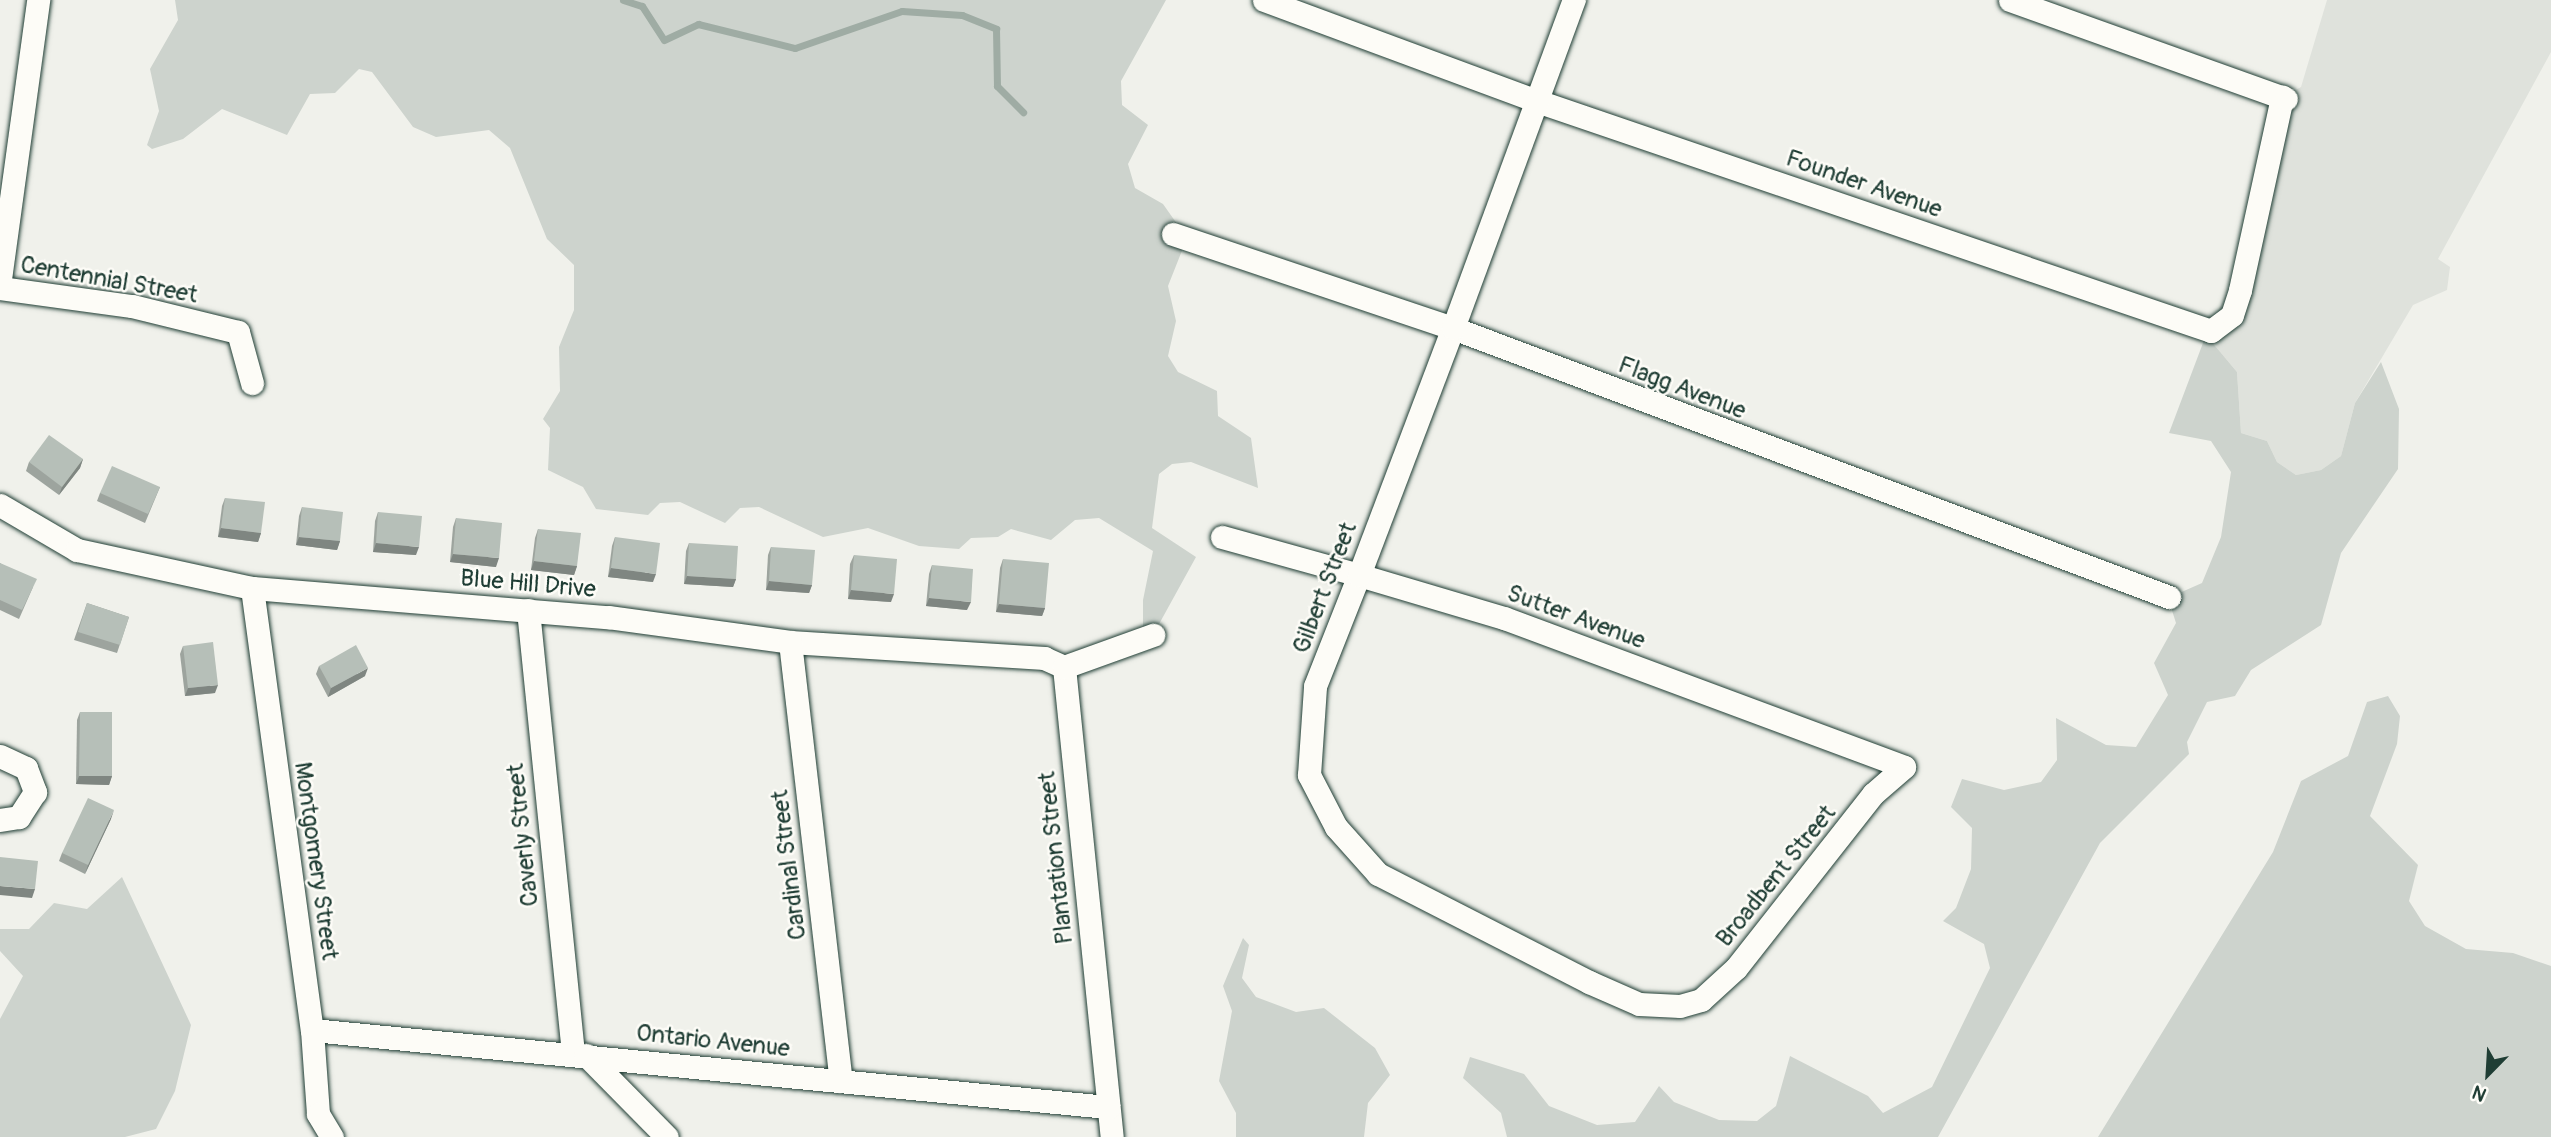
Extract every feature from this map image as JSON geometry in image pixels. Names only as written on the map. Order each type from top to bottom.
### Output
[{"type":"street","points":[[0,279],[38,0]]},
{"type":"street","name":"Founder Avenue","points":[[1264,0],[1537,101],[2211,331],[2232,315],[2240,290],[2284,98],[2010,0]]},
{"type":"street","name":"Gilbert Street","points":[[1574,0],[1453,328],[1315,686],[1309,732],[1309,775],[1336,827],[1378,874],[1602,988],[1639,1004],[1680,1006]]},
{"type":"street","name":"Flagg Avenue","points":[[1173,234],[1453,328],[2169,597]]},
{"type":"street","name":"Centennial Street","points":[[0,288],[132,306],[238,332],[252,383]]},
{"type":"street","name":"Blue Hill Drive","points":[[0,505],[77,550],[251,588],[527,610],[790,642],[1044,658],[1064,667]]},
{"type":"street","name":"Sutter Avenue","points":[[1222,537],[1504,618],[1904,767]]},
{"type":"street","name":"Montgomery Street","points":[[251,588],[312,1030],[318,1114],[332,1137]]},
{"type":"street","name":"Caverly Street","points":[[527,610],[580,1054]]},
{"type":"street","points":[[1064,667],[1153,635]]},
{"type":"street","name":"Cardinal Street","points":[[790,642],[841,1081]]},
{"type":"street","name":"Plantation Street","points":[[1064,667],[1112,1137]]},
{"type":"street","points":[[0,756],[26,768],[35,793],[19,817],[0,820]]},
{"type":"street","name":"Broadbent Street","points":[[1680,1006],[1700,1000],[1736,968],[1873,794],[1904,767]]},
{"type":"street","name":"Ontario Avenue","points":[[312,1030],[1108,1107]]},
{"type":"street","points":[[580,1054],[667,1137]]},
{"type":"shaded area","points":[[175,0],[1166,0],[1121,81],[1122,105],[1148,125],[1128,164],[1135,188],[1163,204],[1187,238],[1168,286],[1176,321],[1168,356],[1178,372],[1217,391],[1218,416],[1251,438],[1258,488],[1191,462],[1172,464],[1159,474],[1152,528],[1196,557],[1153,635],[1143,635],[1143,600],[1153,551],[1099,518],[1075,520],[1051,540],[1011,529],[998,537],[971,538],[959,549],[919,546],[868,528],[823,537],[759,507],[740,508],[725,523],[680,502],[660,503],[648,515],[596,509],[583,487],[548,470],[550,428],[543,419],[560,391],[559,347],[574,310],[574,265],[547,239],[510,148],[489,130],[436,137],[413,127],[372,72],[359,69],[335,93],[310,94],[287,135],[222,109],[183,139],[152,149],[147,145],[159,111],[150,69],[178,20]]},
{"type":"shaded area","points":[[2327,0],[2551,0],[2551,52],[2438,259],[2450,267],[2447,290],[2413,305],[2355,403],[2341,456],[2321,470],[2296,475],[2277,462],[2267,441],[2241,433],[2237,372],[2206,335],[2236,275],[2268,105],[2301,87]]},
{"type":"shaded area","points":[[2206,335],[2237,372],[2241,433],[2267,441],[2277,462],[2296,475],[2321,470],[2341,456],[2355,403],[2381,362],[2399,409],[2398,469],[2341,553],[2321,625],[2251,670],[2235,696],[2207,702],[2187,742],[2189,754],[2100,843],[1938,1137],[1507,1137],[1501,1113],[1463,1078],[1470,1057],[1524,1074],[1549,1106],[1597,1125],[1635,1122],[1659,1086],[1674,1102],[1719,1120],[1757,1121],[1776,1106],[1790,1056],[1868,1096],[1883,1113],[1932,1087],[1990,968],[1984,944],[1943,921],[1956,908],[1971,869],[1972,828],[1951,807],[1962,779],[2004,790],[2041,782],[2057,760],[2056,718],[2106,745],[2136,747],[2168,695],[2154,663],[2176,623],[2168,598],[2202,583],[2221,537],[2231,472],[2211,441],[2169,433]]},
{"type":"shaded area","points":[[2388,696],[2400,716],[2397,744],[2370,816],[2418,865],[2409,901],[2425,926],[2466,949],[2513,953],[2551,966],[2551,1137],[2098,1137],[2273,852],[2301,781],[2348,756],[2367,702]]},
{"type":"shaded area","points":[[122,877],[191,1025],[175,1091],[156,1129],[125,1137],[0,1137],[0,1019],[23,976],[0,951],[0,929],[29,929],[54,903],[87,909]]},
{"type":"shaded area","points":[[1243,938],[1249,945],[1242,978],[1256,997],[1296,1012],[1324,1008],[1375,1048],[1390,1075],[1368,1103],[1364,1137],[1236,1137],[1236,1113],[1219,1081],[1232,1011],[1223,986]]},
{"type":"building","points":[[49,435],[83,459],[62,487],[29,462]]},
{"type":"building","points":[[112,466],[160,487],[148,514],[100,493]]},
{"type":"building","points":[[225,498],[265,502],[261,533],[221,528]]},
{"type":"building","points":[[302,507],[343,512],[340,541],[299,537]]},
{"type":"building","points":[[378,512],[422,516],[419,547],[376,543]]},
{"type":"building","points":[[456,518],[502,523],[499,558],[453,554]]},
{"type":"building","points":[[538,529],[581,533],[577,566],[534,561]]},
{"type":"building","points":[[615,537],[660,543],[656,574],[611,568]]},
{"type":"building","points":[[689,543],[738,546],[736,579],[687,576]]},
{"type":"building","points":[[771,547],[815,550],[812,585],[769,581]]},
{"type":"building","points":[[854,555],[897,559],[894,594],[851,590]]},
{"type":"building","points":[[1003,559],[1049,563],[1045,608],[999,604]]},
{"type":"building","points":[[0,563],[37,579],[22,610],[0,600]]},
{"type":"building","points":[[932,565],[973,569],[971,602],[929,598]]},
{"type":"building","points":[[87,603],[129,617],[120,645],[78,632]]},
{"type":"building","points":[[213,642],[218,685],[188,688],[183,646]]},
{"type":"building","points":[[356,645],[368,668],[331,688],[319,666]]},
{"type":"building","points":[[80,712],[112,712],[112,776],[79,776]]},
{"type":"building","points":[[88,798],[114,810],[88,865],[62,853]]},
{"type":"building","points":[[0,857],[38,861],[35,889],[0,886]]},
{"type":"waterway","points":[[623,0],[642,6],[664,40],[698,24],[795,48],[902,11],[962,15],[996,29],[997,86],[1023,112]]}]
